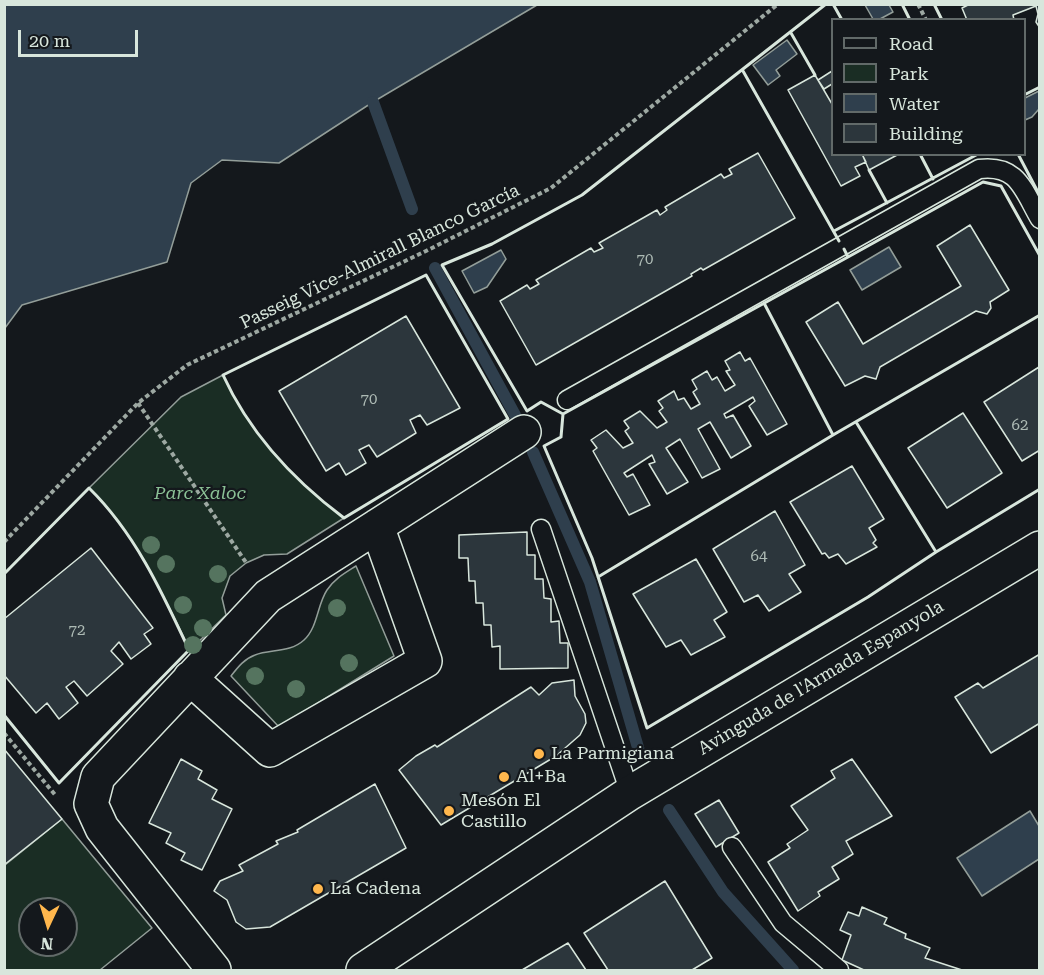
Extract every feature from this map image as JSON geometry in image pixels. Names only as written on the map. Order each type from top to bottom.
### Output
[{"type":"street","points":[[214,970],[102,828],[91,804],[98,777],[268,596],[524,432]]},
{"type":"street","points":[[190,678],[270,750],[425,661],[377,526]]},
{"type":"street","name":"Avinguda de l'Armada Espanyola","points":[[363,970],[630,793],[1040,548]]},
{"type":"lane","points":[[567,399],[979,169],[996,166],[1013,174],[1040,219]]},
{"type":"lane","points":[[541,529],[630,793]]},
{"type":"lane","points":[[732,847],[783,923],[839,970]]},
{"type":"path","name":"Passeig Vice-Almirall Blanco García","points":[[4,542],[138,404],[187,365],[426,251],[551,188],[778,4]]},
{"type":"path","points":[[918,4],[925,18]]},
{"type":"path","points":[[138,404],[246,563]]},
{"type":"path","points":[[4,733],[53,794]]},
{"type":"green space","name":"Parc Xaloc","points":[[223,375],[246,417],[274,454],[307,488],[344,518],[287,554],[264,555],[246,563],[230,576],[222,598],[226,615],[190,650],[158,585],[134,544],[89,488],[181,397]]},
{"type":"green space","points":[[356,566],[394,656],[279,727],[231,676],[251,657],[293,647],[304,640],[312,629],[327,590],[336,579]]},
{"type":"green space","points":[[62,819],[152,928],[100,970],[5,970],[5,865]]},
{"type":"water","points":[[5,4],[537,5],[373,102],[279,163],[222,160],[191,183],[167,262],[22,305],[5,328]]},
{"type":"water","points":[[865,5],[889,5],[893,12],[882,18],[872,18]]},
{"type":"water","points":[[787,40],[797,54],[776,70],[780,76],[768,85],[753,65]]},
{"type":"water","points":[[1039,91],[1039,109],[1026,120],[1026,98]]},
{"type":"water","points":[[889,247],[901,267],[862,290],[850,270]]},
{"type":"water","points":[[501,250],[506,259],[487,287],[474,293],[462,271]]},
{"type":"water","points":[[1030,811],[1039,826],[1039,859],[982,896],[957,858]]},
{"type":"building","points":[[970,4],[1040,4],[1040,28],[1036,22],[1038,14],[1036,6],[1013,15],[1014,18],[966,18],[962,8]]},
{"type":"building","points":[[831,72],[831,85],[824,89],[818,80]]},
{"type":"building","points":[[815,75],[831,102],[831,156],[863,156],[866,162],[855,167],[860,176],[841,186],[788,90]]},
{"type":"building","points":[[758,153],[795,218],[703,270],[701,268],[691,274],[692,276],[536,365],[500,301],[527,285],[530,289],[539,284],[536,280],[591,248],[594,252],[603,248],[599,243],[657,210],[660,215],[667,210],[665,207],[721,174],[724,178],[732,174],[729,169]]},
{"type":"building","points":[[863,156],[895,156],[869,170]]},
{"type":"building","points":[[970,225],[1009,290],[990,302],[991,308],[987,314],[976,311],[880,367],[876,379],[865,376],[845,386],[806,322],[838,302],[863,344],[961,286],[937,246]]},
{"type":"building","points":[[406,316],[460,408],[427,425],[420,415],[410,420],[416,433],[377,457],[369,445],[359,450],[366,463],[346,475],[339,463],[326,471],[279,391]]},
{"type":"building","points":[[740,352],[745,361],[750,358],[787,424],[767,435],[749,406],[755,401],[753,397],[724,414],[726,418],[733,415],[751,446],[731,458],[710,422],[698,429],[720,469],[702,478],[680,439],[666,448],[688,482],[667,494],[649,464],[655,462],[652,455],[624,473],[627,477],[633,474],[650,505],[629,515],[593,451],[597,448],[591,440],[606,430],[623,448],[633,443],[625,431],[629,428],[624,421],[640,411],[657,428],[667,422],[659,411],[663,408],[658,401],[674,391],[678,400],[684,398],[691,409],[700,404],[693,392],[697,389],[692,380],[707,371],[712,380],[717,377],[725,391],[735,385],[726,371],[730,370],[725,361]]},
{"type":"building","points":[[1039,367],[1040,450],[1022,461],[984,402]]},
{"type":"building","points":[[963,413],[1002,473],[947,508],[908,448]]},
{"type":"building","points":[[852,466],[884,519],[869,528],[876,540],[873,543],[877,547],[846,564],[838,554],[829,558],[825,553],[822,554],[790,502]]},
{"type":"building","points":[[775,511],[805,565],[789,574],[801,592],[769,611],[758,595],[744,602],[713,549]]},
{"type":"building","points":[[527,532],[527,555],[535,555],[535,579],[543,579],[544,598],[551,599],[551,622],[559,621],[560,643],[568,643],[568,668],[500,669],[500,646],[492,647],[491,625],[484,625],[483,603],[476,603],[475,581],[469,581],[468,558],[459,558],[459,535]]},
{"type":"building","points":[[91,548],[153,628],[144,634],[151,644],[131,659],[119,642],[111,651],[123,664],[87,696],[74,681],[66,687],[78,703],[59,719],[47,703],[36,713],[4,675],[4,619]]},
{"type":"building","points":[[696,559],[727,612],[714,620],[725,637],[691,655],[681,640],[666,647],[633,594]]},
{"type":"building","points":[[1040,654],[1040,723],[991,753],[955,697],[978,683],[983,688]]},
{"type":"building","points":[[574,680],[575,696],[585,714],[586,723],[580,735],[556,756],[441,825],[399,770],[416,756],[435,745],[437,747],[531,687],[539,695],[552,683]]},
{"type":"building","points":[[4,749],[62,819],[4,865]]},
{"type":"building","points":[[181,759],[202,771],[198,779],[217,790],[212,799],[232,809],[202,870],[181,860],[185,853],[166,843],[171,833],[149,823]]},
{"type":"building","points":[[852,759],[892,816],[846,841],[853,854],[832,867],[839,879],[818,892],[820,896],[798,911],[768,862],[790,848],[787,844],[808,830],[791,806],[835,778],[831,771]]},
{"type":"building","points":[[375,784],[406,848],[270,927],[246,929],[236,922],[227,900],[214,891],[220,881],[243,871],[239,865],[278,844],[276,841],[298,832],[297,830]]},
{"type":"building","points":[[719,800],[739,833],[716,847],[695,814]]},
{"type":"building","points":[[665,881],[712,958],[692,970],[608,970],[584,933]]},
{"type":"building","points":[[862,907],[887,918],[884,924],[906,934],[905,938],[930,948],[925,958],[962,970],[864,970],[842,960],[851,935],[840,930],[848,912],[859,916]]},
{"type":"building","points":[[568,943],[586,970],[522,970]]},
{"type":"waterway","points":[[373,102],[412,209]]},
{"type":"waterway","points":[[435,268],[515,415]]},
{"type":"waterway","points":[[533,452],[590,582],[639,751]]},
{"type":"waterway","points":[[669,810],[723,892],[793,970]]},
{"type":"wall","points":[[563,414],[541,402],[527,411],[442,265],[492,244],[582,195],[826,4]]},
{"type":"wall","points":[[833,4],[841,18]]},
{"type":"wall","points":[[902,4],[909,18]]},
{"type":"wall","points":[[934,4],[941,18]]},
{"type":"wall","points":[[791,33],[815,75]]},
{"type":"wall","points":[[743,71],[839,241]]},
{"type":"wall","points":[[1026,94],[1040,87]]},
{"type":"wall","points":[[921,156],[933,179]]},
{"type":"wall","points":[[834,231],[974,156]]},
{"type":"wall","points":[[1019,156],[1040,196]]},
{"type":"wall","points":[[869,170],[887,203]]},
{"type":"wall","points":[[848,257],[983,182],[1001,186],[1040,256]]},
{"type":"wall","points":[[844,249],[848,257],[563,414],[561,437],[544,446],[592,558],[647,728],[868,597],[936,552]]},
{"type":"wall","points":[[426,275],[508,419],[344,518],[307,488],[274,454],[246,417],[223,375],[426,275]]},
{"type":"wall","points":[[764,303],[833,435]]},
{"type":"wall","points":[[598,577],[833,435],[1040,315]]},
{"type":"wall","points":[[856,422],[936,552],[1040,489]]},
{"type":"wall","points":[[4,574],[89,488],[134,544],[158,585],[189,650],[59,783],[4,715]]},
{"type":"place","name":"La Parmigiana","points":[[539,754]]},
{"type":"place","name":"Al+Ba","points":[[504,777]]},
{"type":"place","name":"Mesón El Castillo","points":[[449,811]]},
{"type":"place","name":"La Cadena","points":[[318,889]]}]
